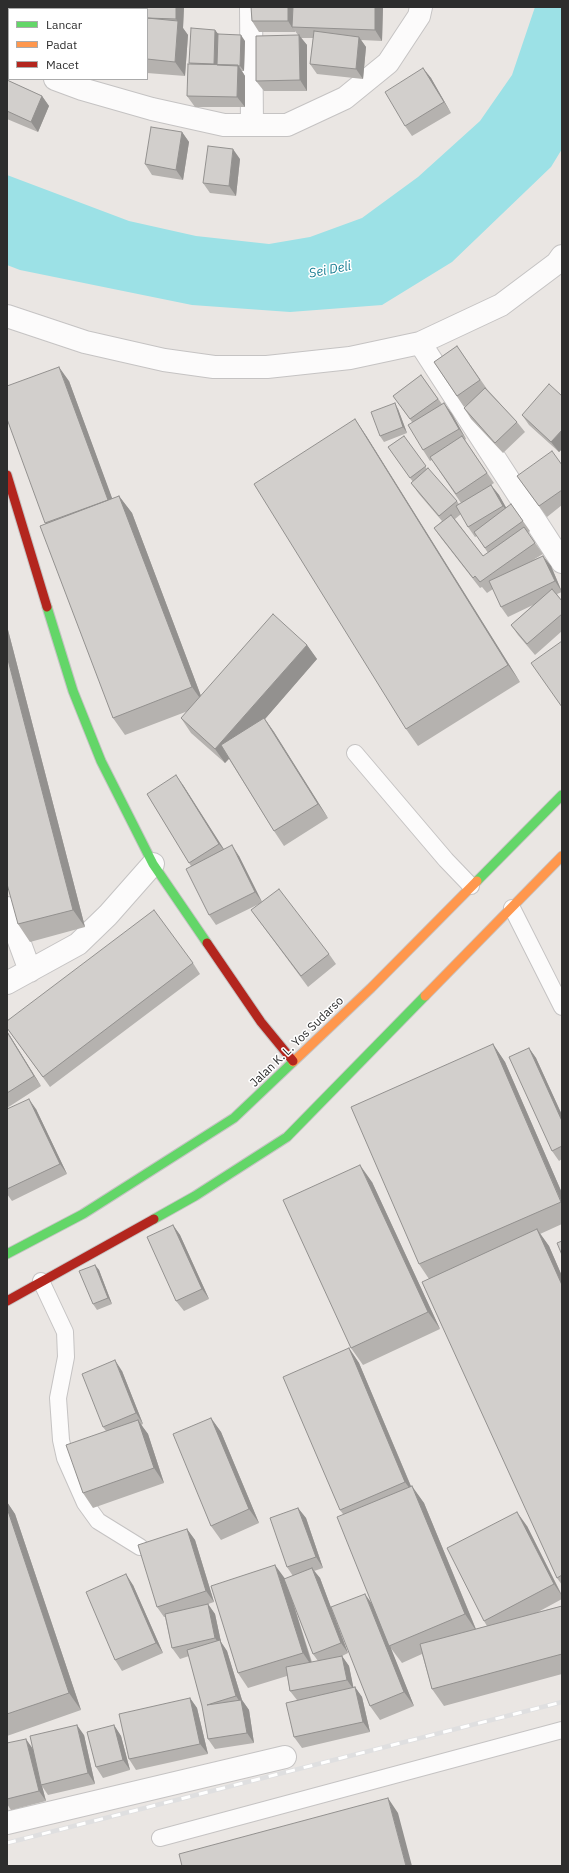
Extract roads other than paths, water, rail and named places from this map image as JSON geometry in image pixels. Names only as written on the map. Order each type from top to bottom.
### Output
[{"type":"main road","points":[[7,475],[73,691],[101,761],[153,864],[261,1022],[293,1061]]},
{"type":"main road","name":"Jalan K. L. Yos Sudarso","points":[[7,1254],[83,1214],[234,1118],[371,988],[562,795]]},
{"type":"main road","points":[[7,1301],[195,1196],[286,1137],[562,856]]},
{"type":"street","points":[[251,7],[252,125]]},
{"type":"street","points":[[61,80],[82,84],[152,109],[224,125],[287,125],[345,98],[388,63],[419,16],[421,7]]},
{"type":"street","points":[[7,316],[85,342],[164,360],[214,366],[267,368],[350,358],[420,343],[501,305],[557,263],[562,256]]},
{"type":"street","points":[[420,343],[562,562]]},
{"type":"street","points":[[7,983],[78,944],[108,915],[153,864]]},
{"type":"street","points":[[7,908],[30,971]]},
{"type":"street","points":[[7,1822],[285,1757]]},
{"type":"lane","points":[[355,753],[446,860],[471,886]]},
{"type":"lane","points":[[512,908],[562,1007]]},
{"type":"lane","points":[[41,1282],[65,1332],[66,1357],[58,1398],[61,1440],[65,1458],[85,1503],[98,1521],[140,1547]]},
{"type":"lane","points":[[160,1838],[562,1730]]},
{"type":"water","name":"Sei Deli","points":[[535,7],[562,7],[562,149],[551,167],[452,262],[382,305],[290,312],[192,305],[20,270],[7,265],[7,175],[129,221],[196,236],[269,244],[310,237],[362,218],[418,177],[480,121],[512,75]]},
{"type":"railway","points":[[7,1843],[562,1702]]}]
